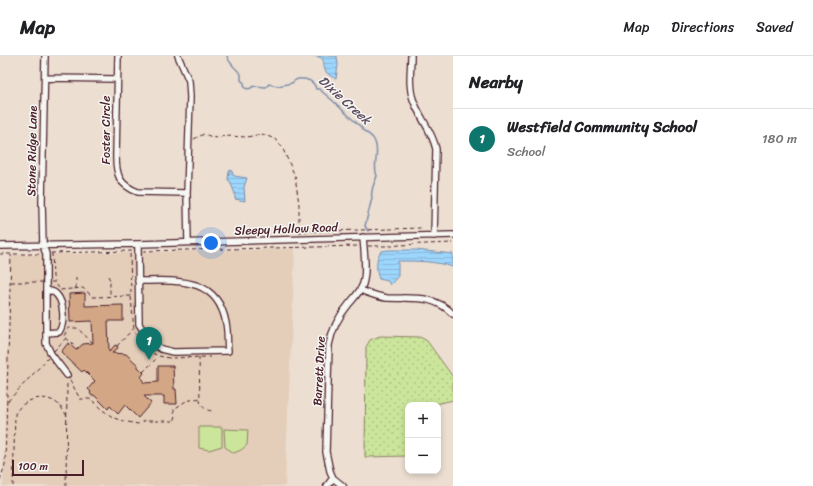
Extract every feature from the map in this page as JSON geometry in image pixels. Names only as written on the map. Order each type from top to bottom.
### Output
[{"type":"street","name":"Stone Ridge Lane","points":[[45,56],[42,201],[43,246],[49,253]]},
{"type":"street","name":"Foster Circle","points":[[118,56],[116,161],[118,176],[123,184],[138,192],[187,193]]},
{"type":"street","points":[[178,56],[189,81],[187,193],[188,242]]},
{"type":"street","points":[[411,56],[412,98],[416,108],[430,130],[436,150],[434,236]]},
{"type":"street","points":[[44,78],[117,79]]},
{"type":"street","name":"Sleepy Hollow Road","points":[[0,246],[138,244],[453,235]]},
{"type":"street","name":"Barrett Drive","points":[[333,478],[330,472],[326,452],[329,345],[334,324],[360,290],[363,283],[363,237]]},
{"type":"street","points":[[138,244],[138,282],[139,324],[147,338],[156,346],[165,351],[177,353],[228,351],[227,327],[224,315],[218,303],[210,293],[197,285],[184,282],[138,282]]},
{"type":"street","points":[[49,253],[46,282],[46,343],[67,375]]},
{"type":"street","points":[[46,290],[56,294],[62,305],[62,324],[59,332],[46,333]]},
{"type":"street","points":[[360,290],[386,298],[423,298],[431,300],[441,304],[453,314]]},
{"type":"street","points":[[327,486],[333,478],[343,486]]},
{"type":"path","points":[[189,139],[196,139],[204,134],[215,138],[225,136],[247,137],[262,134],[275,139],[282,147],[295,176],[299,204],[299,232],[313,230],[421,228]]},
{"type":"path","points":[[0,254],[392,246],[453,243]]},
{"type":"path","points":[[130,251],[131,296],[134,328],[140,340],[150,351],[159,356],[169,358],[215,357]]},
{"type":"path","points":[[49,253],[53,277],[60,290],[83,288],[93,297],[131,296]]},
{"type":"path","points":[[0,480],[5,465],[11,254]]},
{"type":"path","points":[[108,276],[110,280],[110,297]]},
{"type":"path","points":[[76,277],[76,288]]},
{"type":"path","points":[[10,282],[55,282]]},
{"type":"path","points":[[117,346],[134,328]]},
{"type":"path","points":[[66,338],[78,348]]},
{"type":"path","points":[[143,372],[159,356]]},
{"type":"path","points":[[199,357],[201,404],[206,409],[214,411]]},
{"type":"path","points":[[67,375],[74,385],[80,399],[91,399],[101,409],[114,418],[138,424],[144,422],[175,421],[174,409],[186,401],[200,398]]},
{"type":"path","points":[[66,486],[67,375]]},
{"type":"path","points":[[13,486],[15,414],[18,407],[33,399],[41,398],[52,400],[59,404],[66,416]]},
{"type":"shaded area","points":[[295,249],[285,486],[3,486],[10,255]]},
{"type":"green space","points":[[380,336],[420,337],[427,341],[453,377],[453,400],[441,403],[405,402],[405,456],[365,457],[366,347],[370,340]]},
{"type":"green space","points":[[199,427],[222,427],[222,446],[209,450],[199,448]]},
{"type":"green space","points":[[224,429],[248,430],[247,445],[234,453],[225,447]]},
{"type":"water","points":[[314,56],[337,56],[338,65],[336,79],[326,72],[322,59]]},
{"type":"water","points":[[231,170],[234,176],[247,178],[244,187],[245,201],[235,199],[235,194],[230,181],[228,180],[229,171]]},
{"type":"water","points":[[416,250],[453,254],[453,267],[433,262],[398,261],[398,276],[390,285],[388,281],[379,279],[377,272],[378,256],[382,251]]},
{"type":"building","points":[[85,293],[85,306],[123,305],[123,321],[108,321],[109,352],[115,345],[117,346],[118,348],[112,353],[126,354],[138,365],[144,373],[141,377],[144,383],[158,382],[158,366],[173,366],[174,389],[176,389],[177,404],[164,404],[164,396],[144,396],[151,403],[138,418],[125,405],[118,414],[110,406],[108,409],[94,395],[92,396],[88,389],[95,381],[84,370],[82,372],[61,352],[68,343],[76,350],[83,344],[93,343],[92,321],[70,322],[69,294]]},
{"type":"waterway","name":"Dixie Creek","points":[[227,56],[241,74],[241,80],[244,83],[245,88],[249,89],[254,86],[266,87],[269,84],[278,86],[292,83],[298,79],[306,79],[312,83],[316,89],[319,89],[327,95],[360,126],[363,131],[373,138],[377,150],[375,168],[377,176],[372,189],[372,198],[365,226],[368,231]]},
{"type":"place","name":"Westfield Community School","points":[[149,360]]}]
